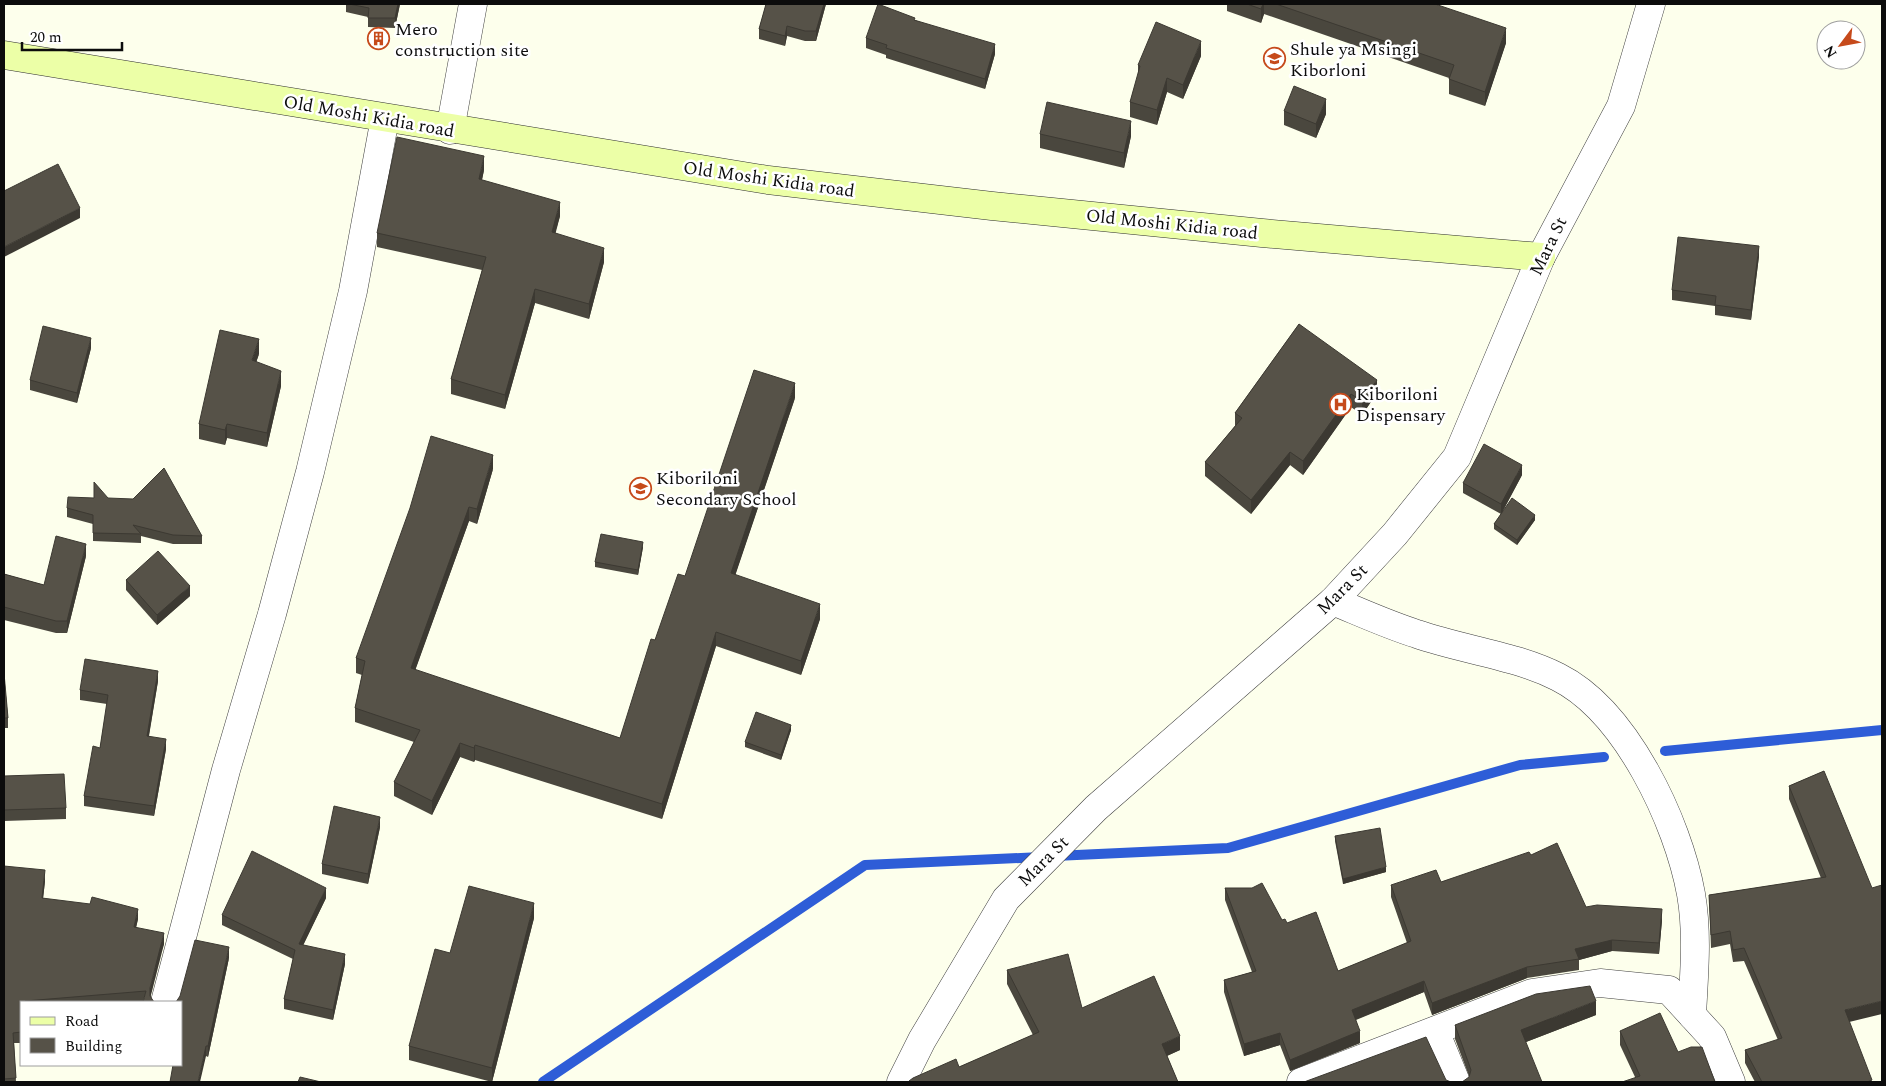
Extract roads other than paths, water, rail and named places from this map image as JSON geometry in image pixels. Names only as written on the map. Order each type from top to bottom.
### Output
[{"type":"street","points":[[450,130],[472,4]]},
{"type":"street","name":"Mara St","points":[[901,1082],[922,1040],[1006,899],[1067,836],[1332,601],[1395,534],[1457,457],[1541,257],[1621,106],[1651,4]]},
{"type":"street","name":"Old Moshi Kidia road","points":[[4,55],[450,130],[768,180],[992,206],[1252,232],[1541,257]]},
{"type":"street","points":[[165,1001],[226,770],[272,614],[310,472],[353,291],[385,118]]},
{"type":"street","points":[[1332,601],[1417,634],[1489,653],[1551,674],[1599,706],[1642,764],[1677,842],[1691,895],[1695,960],[1692,1015]]},
{"type":"street","points":[[1301,1082],[1532,993],[1600,983],[1669,990],[1712,1037],[1730,1082]]},
{"type":"street","points":[[1435,1031],[1456,1082]]},
{"type":"waterway","points":[[1665,751],[1882,730]]},
{"type":"waterway","points":[[1055,856],[1228,848],[1520,765],[1604,757]]},
{"type":"waterway","points":[[543,1082],[865,865],[1041,857]]},
{"type":"place","name":"Mero construction site","points":[[379,39]]},
{"type":"place","name":"Shule ya Msingi Kiborloni","points":[[1274,59]]},
{"type":"place","name":"Kiboriloni Dispensary","points":[[1340,404]]},
{"type":"place","name":"Kiboriloni Secondary School","points":[[640,488]]}]
